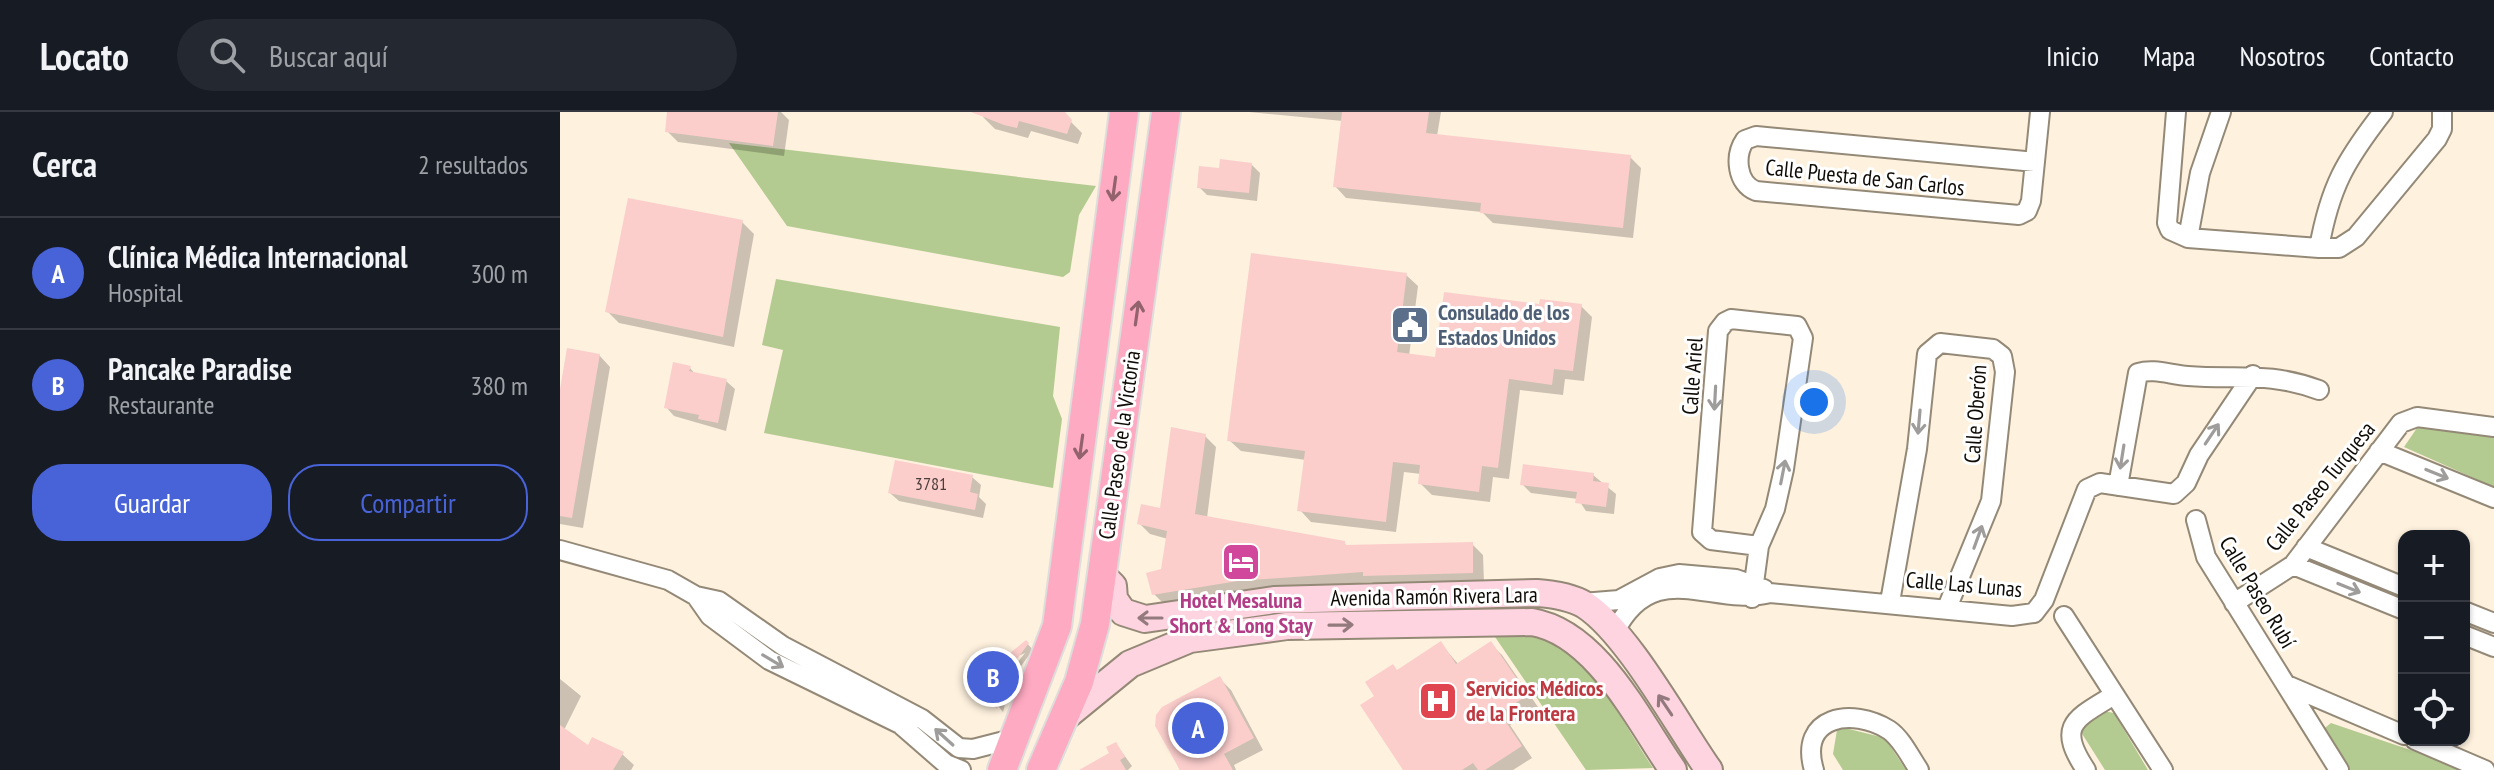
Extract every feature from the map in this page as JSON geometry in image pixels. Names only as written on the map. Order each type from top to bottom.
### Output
[{"type":"main road","name":"Calle Paseo de la Victoria","points":[[1002,770],[1057,626],[1124,112]]},
{"type":"main road","name":"Calle Paseo de la Victoria","points":[[1041,770],[1088,654],[1102,575],[1166,112]]},
{"type":"street","points":[[2035,162],[2040,112]]},
{"type":"street","points":[[2176,112],[2167,223],[2173,232],[2188,238],[2319,248],[2339,248],[2363,230],[2431,148],[2442,129],[2442,112]]},
{"type":"street","points":[[2188,238],[2200,173],[2221,112]]},
{"type":"street","points":[[2319,248],[2329,196],[2339,175],[2383,112]]},
{"type":"street","name":"Calle Puesta de San Carlos","points":[[1756,136],[2035,162],[2030,207],[2024,213],[2012,216],[1756,191],[1746,187],[1741,179],[1739,150],[1745,140],[1756,136]]},
{"type":"street","name":"Calle Ariel","points":[[1759,546],[1711,540],[1702,532],[1718,331],[1731,319],[1758,325],[1787,324],[1803,331],[1784,469],[1775,509],[1759,546],[1759,591]]},
{"type":"street","name":"Calle Oberón","points":[[1890,602],[1917,449],[1927,354],[1940,343],[1993,349],[2002,356],[2005,372],[1993,488],[1968,563],[1950,594],[1947,608]]},
{"type":"street","points":[[2118,486],[2138,373],[2276,377],[2319,390]]},
{"type":"street","name":"Calle Las Lunas","points":[[1614,633],[1627,614],[1663,590],[1693,588],[1890,602],[2012,616],[2034,613],[2044,600],[2087,489],[2096,484],[2166,496],[2180,490],[2253,375]]},
{"type":"street","name":"Calle Paseo Turquesa","points":[[2234,603],[2293,565],[2401,423],[2417,417],[2494,427]]},
{"type":"street","points":[[2379,451],[2494,498]]},
{"type":"street","name":"Calle Paseo Rubí","points":[[2196,520],[2206,557],[2339,770]]},
{"type":"street","points":[[2306,547],[2398,585]]},
{"type":"street","points":[[560,550],[668,580],[696,596],[719,601],[783,646],[913,714],[952,746],[973,749],[1016,738]]},
{"type":"street","points":[[2293,565],[2398,608]]},
{"type":"street","name":"Calle Las Lunas","points":[[1582,603],[1619,600],[1660,578],[1679,574],[1759,591]]},
{"type":"street","name":"Avenida Ramón Rivera Lara","points":[[1102,575],[1113,586],[1117,606],[1135,618],[1171,617],[1254,601],[1549,594],[1582,603],[1614,633],[1698,766]]},
{"type":"street","points":[[1543,624],[1549,594]]},
{"type":"street","points":[[696,596],[710,616],[769,660],[900,724],[946,764],[961,770]]},
{"type":"street","points":[[1254,601],[1259,628]]},
{"type":"street","points":[[2470,613],[2494,623]]},
{"type":"street","points":[[2064,616],[2163,770]]},
{"type":"street","name":"Avenida Ramón Rivera Lara","points":[[1065,717],[1130,664],[1158,649],[1190,639],[1259,628],[1543,624],[1563,633],[1595,657],[1673,770]]},
{"type":"street","points":[[2470,637],[2494,647]]},
{"type":"street","points":[[2287,685],[2398,732]]},
{"type":"street","points":[[2086,770],[2072,748],[2072,726],[2076,718],[2114,695]]},
{"type":"street","points":[[1814,770],[1810,756],[1816,733],[1840,717],[1866,720],[1887,729],[1899,740],[1919,770]]},
{"type":"street","points":[[2429,746],[2485,770]]},
{"type":"green space","points":[[729,143],[1096,186],[1079,215],[1070,272],[1063,277],[787,226]]},
{"type":"green space","points":[[776,279],[1060,327],[1053,396],[1062,419],[1053,488],[764,433],[783,350],[762,345]]},
{"type":"green space","points":[[2419,425],[2494,434],[2494,487],[2404,447]]},
{"type":"green space","points":[[1493,634],[1539,638],[1565,649],[1578,659],[1613,704],[1653,768],[1586,770]]},
{"type":"green space","points":[[2103,711],[2114,713],[2148,770],[2105,770],[2081,732],[2083,723]]},
{"type":"green space","points":[[2331,723],[2469,770],[2347,770],[2321,731]]},
{"type":"green space","points":[[1845,728],[1885,738],[1906,770],[1843,770],[1833,754],[1837,730]]},
{"type":"building","points":[[667,112],[778,112],[773,146],[665,132]]},
{"type":"building","points":[[971,112],[1065,112],[1072,120],[1067,134],[1019,121],[1017,128]]},
{"type":"building","points":[[1342,112],[1429,112],[1426,133],[1631,155],[1623,228],[1480,213],[1481,203],[1333,187]]},
{"type":"building","points":[[1220,159],[1252,163],[1249,193],[1197,188],[1199,166],[1219,168]]},
{"type":"building","points":[[628,198],[743,220],[723,337],[605,312]]},
{"type":"building","points":[[1251,253],[1407,273],[1397,352],[1435,357],[1444,292],[1539,304],[1540,299],[1582,304],[1573,371],[1554,369],[1552,385],[1509,379],[1498,468],[1482,466],[1479,492],[1418,484],[1420,465],[1393,462],[1386,522],[1297,511],[1305,451],[1227,441]]},
{"type":"building","points":[[567,348],[600,354],[572,518],[560,516],[560,389]]},
{"type":"building","points":[[673,362],[691,366],[689,371],[727,379],[718,423],[698,419],[699,415],[664,408]]},
{"type":"building","points":[[1171,427],[1206,434],[1195,514],[1345,541],[1345,545],[1473,542],[1473,573],[1363,576],[1363,572],[1238,581],[1152,595],[1146,573],[1161,569],[1167,531],[1137,524],[1141,504],[1160,508]]},
{"type":"building","points":[[895,460],[973,475],[970,492],[978,494],[975,510],[888,493]]},
{"type":"building","points":[[1523,464],[1594,473],[1593,481],[1609,483],[1606,507],[1575,503],[1577,492],[1520,485]]},
{"type":"building","points":[[1026,640],[1029,643],[1007,672],[997,709],[975,682]]},
{"type":"building","points":[[1441,641],[1456,664],[1491,641],[1528,695],[1500,713],[1522,746],[1485,770],[1478,770],[1473,763],[1462,770],[1403,770],[1360,705],[1374,696],[1365,682],[1393,664],[1397,670]]},
{"type":"building","points":[[1220,676],[1254,738],[1224,754],[1233,770],[1180,770],[1155,726],[1156,715],[1162,707]]},
{"type":"building","points":[[560,725],[588,745],[592,737],[624,752],[613,770],[560,770]]},
{"type":"building","points":[[1116,742],[1125,757],[1120,760],[1126,770],[1079,770],[1109,753],[1106,747]]},
{"type":"place","name":"Consulado de los Estados Unidos","points":[[1410,325]]},
{"type":"place","name":"Hotel Mesaluna Short & Long Stay","points":[[1241,562]]},
{"type":"place","name":"Pancake Paradise","points":[[993,677]]},
{"type":"place","name":"Servicios Médicos de la Frontera","points":[[1438,701]]},
{"type":"place","name":"Clínica Médica Internacional","points":[[1198,728]]}]
